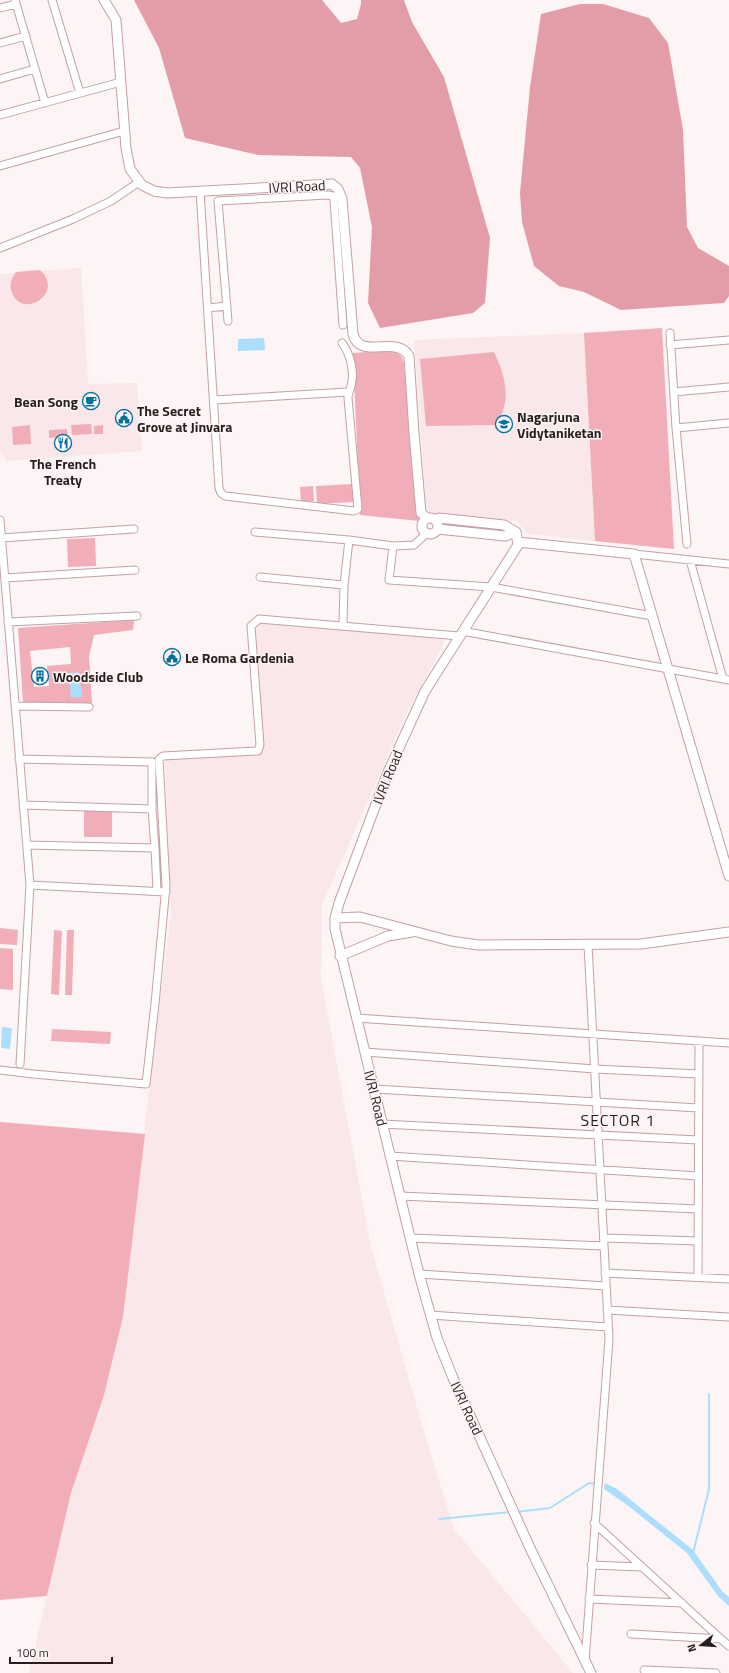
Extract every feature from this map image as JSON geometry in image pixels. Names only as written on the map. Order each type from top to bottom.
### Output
[{"type":"street","points":[[52,0],[80,93]]},
{"type":"street","points":[[0,248],[72,219],[111,201],[139,182],[130,170],[126,148],[116,20],[104,0]]},
{"type":"street","points":[[0,8],[16,2],[45,103]]},
{"type":"street","points":[[0,43],[26,36]]},
{"type":"street","points":[[0,79],[36,69]]},
{"type":"street","points":[[0,115],[121,82]]},
{"type":"street","points":[[0,166],[124,131]]},
{"type":"street","name":"IVRI Road","points":[[139,182],[154,191],[167,193],[332,184],[338,189],[342,199],[344,280],[355,340]]},
{"type":"street","points":[[200,191],[219,488],[221,492],[225,496],[354,511],[358,509],[348,392],[351,388],[352,369],[343,345],[355,340],[365,347],[399,347],[409,356],[421,514],[434,523]]},
{"type":"street","points":[[228,321],[218,201],[333,196],[344,280],[343,325]]},
{"type":"street","points":[[208,308],[227,306]]},
{"type":"street","points":[[670,334],[676,428],[687,544]]},
{"type":"street","points":[[670,345],[729,340]]},
{"type":"street","points":[[674,392],[729,388]]},
{"type":"street","points":[[214,400],[348,392]]},
{"type":"street","points":[[676,428],[729,423]]},
{"type":"street","points":[[434,523],[422,524],[422,530],[426,534],[432,535],[434,523],[439,518],[504,525],[516,532],[518,542],[729,564]]},
{"type":"street","points":[[0,520],[30,885],[20,1064]]},
{"type":"street","points":[[1,538],[134,529]]},
{"type":"street","points":[[255,532],[349,540],[393,546],[414,545],[426,534]]},
{"type":"street","points":[[343,626],[344,585],[349,540]]},
{"type":"street","name":"IVRI Road","points":[[518,542],[518,545],[424,691],[406,729],[388,772],[335,918],[335,930],[340,956],[410,1238],[437,1338],[453,1378],[531,1550],[590,1673]]},
{"type":"street","points":[[393,546],[389,580],[491,587],[652,616]]},
{"type":"street","points":[[634,554],[729,876]]},
{"type":"street","points":[[0,1070],[146,1084],[156,1004],[166,892],[160,760],[163,756],[258,751],[260,745],[251,626],[259,619],[461,634],[726,679],[690,560]]},
{"type":"street","points":[[4,578],[135,570]]},
{"type":"street","points":[[260,577],[344,585]]},
{"type":"street","points":[[8,622],[137,616]]},
{"type":"street","points":[[15,706],[89,707]]},
{"type":"street","points":[[19,759],[152,762],[152,809],[157,891]]},
{"type":"street","points":[[23,805],[152,809]]},
{"type":"street","points":[[27,845],[155,848]]},
{"type":"street","points":[[30,885],[166,892]]},
{"type":"street","points":[[335,918],[360,917],[451,940],[478,945],[641,944],[729,932]]},
{"type":"street","points":[[385,923],[387,936]]},
{"type":"street","points":[[340,956],[387,936],[416,931]]},
{"type":"street","points":[[585,1661],[594,1523],[609,1339],[588,945]]},
{"type":"street","points":[[356,1018],[729,1043]]},
{"type":"street","points":[[698,1277],[699,1042]]},
{"type":"street","points":[[365,1052],[595,1069],[699,1074]]},
{"type":"street","points":[[374,1089],[698,1108]]},
{"type":"street","points":[[382,1124],[698,1140]]},
{"type":"street","points":[[390,1156],[698,1176]]},
{"type":"street","points":[[400,1196],[698,1209]]},
{"type":"street","points":[[410,1238],[604,1242],[698,1240]]},
{"type":"street","points":[[605,1273],[729,1279]]},
{"type":"street","points":[[419,1274],[606,1286]]},
{"type":"street","points":[[607,1310],[729,1317]]},
{"type":"street","points":[[430,1315],[608,1327]]},
{"type":"street","points":[[594,1523],[729,1646]]},
{"type":"street","points":[[591,1565],[642,1567]]},
{"type":"street","points":[[589,1599],[682,1603]]},
{"type":"street","points":[[631,1634],[721,1638]]},
{"type":"street","points":[[644,1670],[716,1673]]},
{"type":"shaded area","points":[[134,0],[322,0],[341,23],[357,19],[361,0],[404,0],[412,22],[444,77],[490,238],[485,303],[473,313],[380,328],[368,303],[372,227],[360,168],[351,157],[258,155],[185,138],[159,48]]},
{"type":"shaded area","points":[[580,4],[603,4],[649,18],[668,43],[683,130],[687,227],[698,248],[729,266],[729,296],[724,303],[621,310],[584,292],[559,286],[534,266],[522,222],[520,193],[530,87],[541,14]]},
{"type":"shaded area","points":[[81,268],[88,384],[137,383],[142,451],[7,461],[0,452],[0,274]]},
{"type":"shaded area","points":[[40,270],[46,279],[48,287],[45,295],[40,300],[32,304],[25,304],[17,301],[12,293],[11,287],[14,274],[16,272]]},
{"type":"shaded area","points":[[662,328],[674,549],[595,541],[584,333]]},
{"type":"shaded area","name":"Nagarjuna Vidytaniketan","points":[[584,333],[595,541],[528,534],[516,521],[433,514],[426,508],[414,340]]},
{"type":"shaded area","points":[[395,350],[402,357],[404,364],[419,521],[360,515],[353,353]]},
{"type":"shaded area","points":[[494,352],[500,365],[506,393],[503,409],[497,425],[426,426],[420,359]]},
{"type":"shaded area","points":[[91,424],[92,434],[72,435],[71,425]]},
{"type":"shaded area","points":[[30,425],[31,444],[13,445],[12,427]]},
{"type":"shaded area","points":[[103,425],[103,434],[94,434],[94,426]]},
{"type":"shaded area","points":[[67,429],[68,437],[49,438],[49,430]]},
{"type":"shaded area","points":[[353,484],[354,502],[317,504],[316,486]]},
{"type":"shaded area","points":[[313,486],[314,501],[301,502],[300,487]]},
{"type":"shaded area","points":[[95,538],[96,566],[68,567],[67,539]]},
{"type":"shaded area","points":[[134,620],[133,630],[94,635],[89,657],[92,703],[23,702],[18,628]],"holes":[[[70,647],[71,664],[47,666],[49,686],[34,687],[30,651]]]},
{"type":"shaded area","points":[[261,622],[443,637],[444,643],[406,714],[322,905],[321,979],[371,1247],[427,1442],[454,1529],[573,1673],[29,1673],[71,1493],[103,1396],[123,1317],[149,1089],[171,915],[165,760],[260,755],[264,751],[256,626]]},
{"type":"shaded area","points":[[84,809],[112,809],[112,837],[84,837]]},
{"type":"shaded area","points":[[0,928],[18,930],[17,945],[0,944]]},
{"type":"shaded area","points":[[54,930],[62,931],[59,995],[51,994]]},
{"type":"shaded area","points":[[67,930],[74,930],[72,995],[65,995]]},
{"type":"shaded area","points":[[0,948],[13,949],[13,990],[0,989]]},
{"type":"shaded area","points":[[52,1029],[111,1032],[110,1044],[51,1041]]},
{"type":"shaded area","points":[[0,1122],[145,1134],[123,1317],[104,1395],[71,1493],[47,1596],[0,1600]]},
{"type":"water","points":[[264,338],[265,350],[238,351],[238,339]]},
{"type":"water","points":[[79,672],[82,697],[71,698],[68,673]]},
{"type":"water","points":[[2,1027],[12,1028],[10,1049],[1,1048]]},
{"type":"water","points":[[605,1483],[617,1489],[693,1550],[722,1591],[729,1597],[729,1606],[718,1596],[687,1553],[626,1504],[604,1489]]},
{"type":"waterway","points":[[693,1553],[709,1489],[709,1394]]},
{"type":"waterway","points":[[516,1512],[550,1508],[589,1483],[596,1484]]},
{"type":"waterway","points":[[439,1519],[510,1512]]},
{"type":"place","name":"Bean Song","points":[[91,401]]},
{"type":"place","name":"The Secret Grove at Jinvara","points":[[124,418]]},
{"type":"place","name":"Nagarjuna Vidytaniketan","points":[[504,424]]},
{"type":"place","name":"The French Treaty","points":[[63,443]]},
{"type":"place","name":"Le Roma Gardenia","points":[[172,657]]},
{"type":"place","name":"Woodside Club","points":[[40,676]]},
{"type":"district","name":"SECTOR 1","points":[[618,1120]]}]
